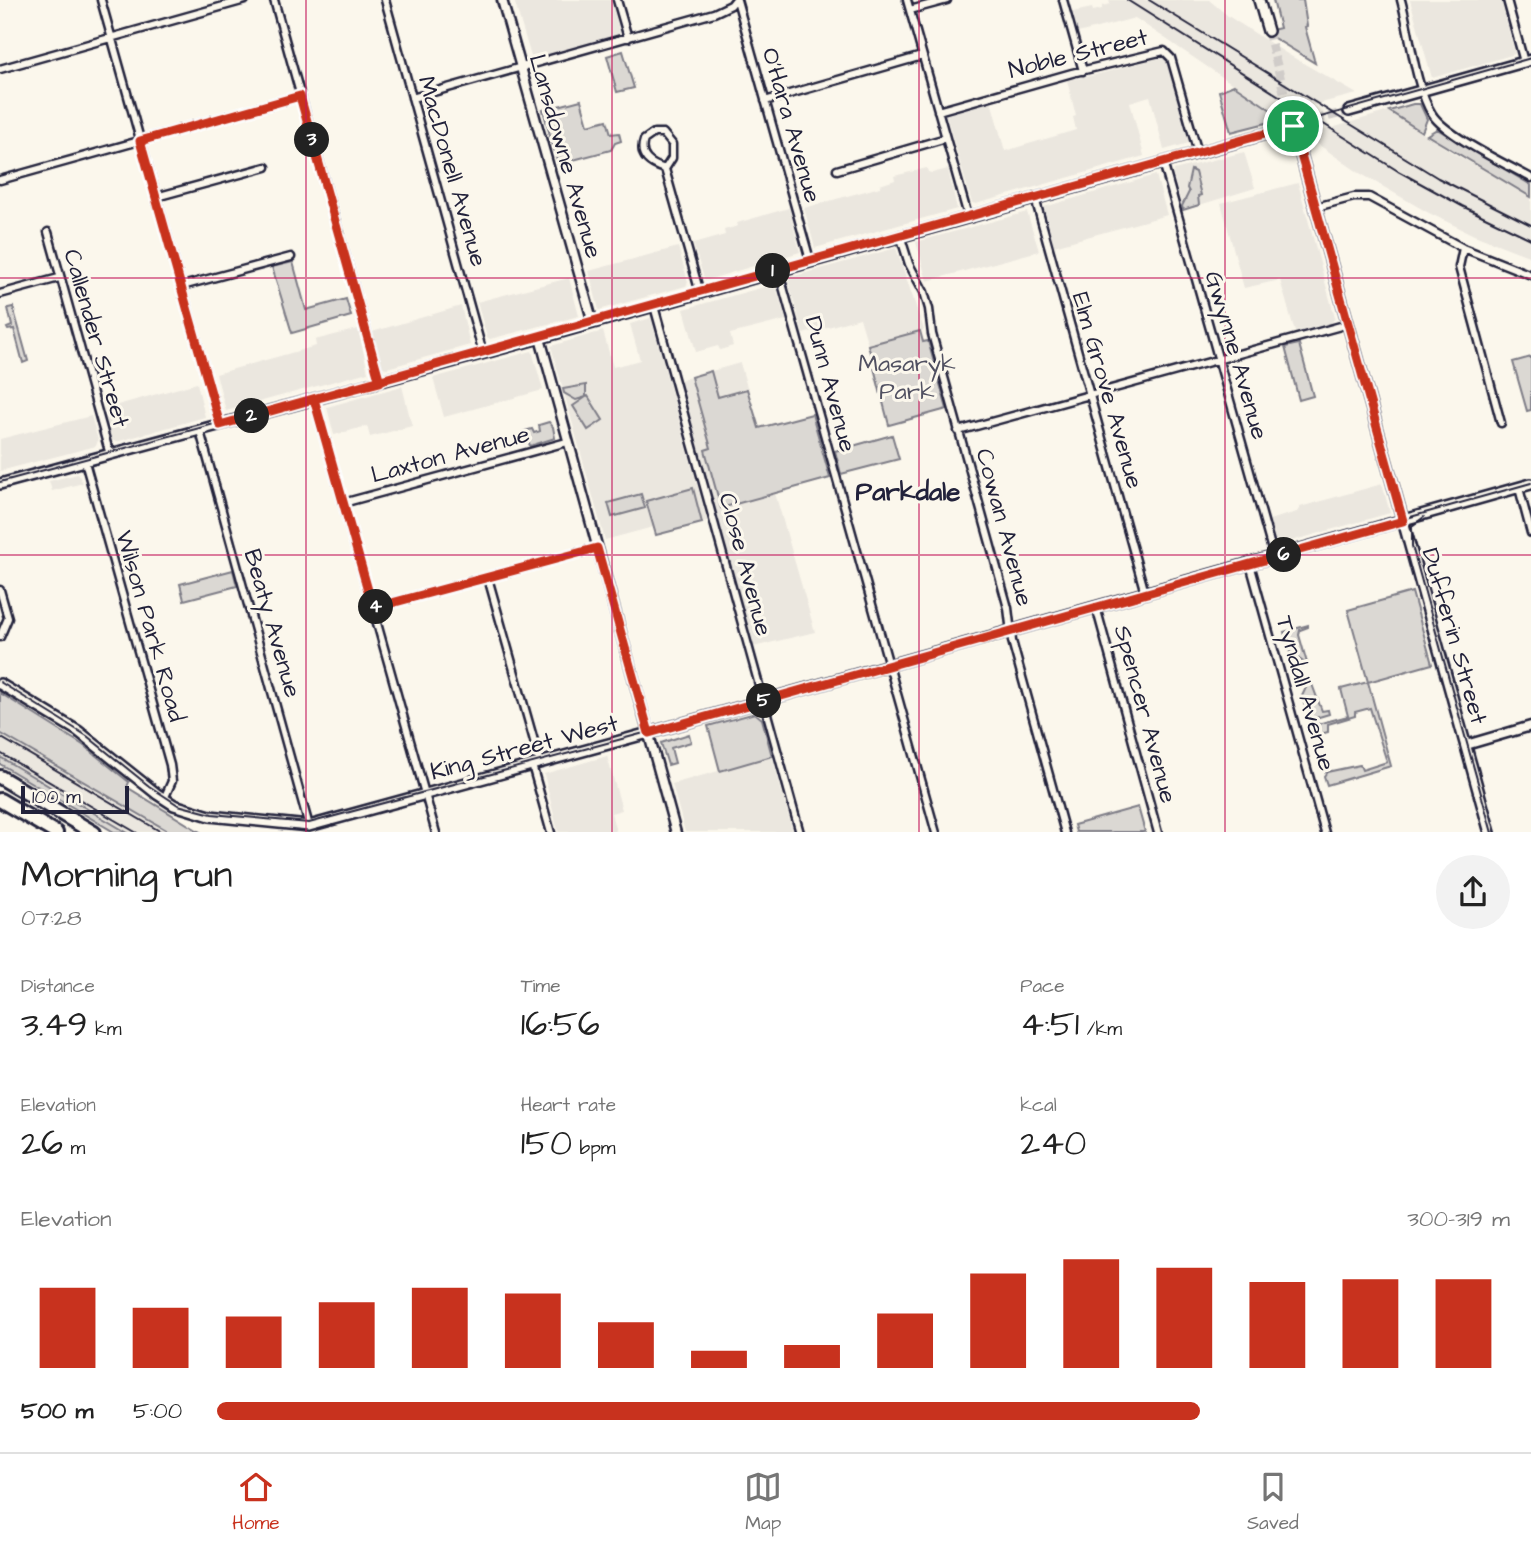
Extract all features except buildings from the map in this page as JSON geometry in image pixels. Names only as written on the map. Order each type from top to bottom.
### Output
[{"type":"highway","points":[[0,777],[94,832]]},
{"type":"highway","points":[[0,800],[56,832]]},
{"type":"main road","points":[[1259,0],[1268,31]]},
{"type":"main road","points":[[1349,111],[1528,61]]},
{"type":"main road","name":"Dufferin Street","points":[[1198,153],[1293,126],[1490,832]]},
{"type":"main road","points":[[0,484],[540,338],[1198,153]]},
{"type":"main road","name":"King Street West","points":[[0,684],[78,731],[164,799],[189,811],[210,816],[309,825],[649,733],[1531,484]]},
{"type":"street","points":[[101,0],[220,425]]},
{"type":"street","points":[[0,69],[245,0]]},
{"type":"street","points":[[274,0],[380,382]]},
{"type":"street","name":"MacDonell Avenue","points":[[385,0],[483,353]]},
{"type":"street","name":"Lansdowne Avenue","points":[[502,0],[593,323]]},
{"type":"street","points":[[617,0],[628,38]]},
{"type":"street","points":[[412,98],[714,13],[736,0]]},
{"type":"street","name":"O'Hara Avenue","points":[[736,0],[810,260]]},
{"type":"street","points":[[907,0],[968,216]]},
{"type":"street","points":[[910,10],[947,0]]},
{"type":"street","points":[[1063,0],[1083,71]]},
{"type":"street","points":[[1401,0],[1423,91],[1432,114],[1444,127],[1531,178]]},
{"type":"street","points":[[1507,0],[1528,61]]},
{"type":"street","name":"Noble Street","points":[[938,111],[1083,71],[1168,53],[1198,153]]},
{"type":"street","points":[[765,101],[922,56]]},
{"type":"street","points":[[0,180],[300,96]]},
{"type":"street","points":[[665,170],[647,161],[643,153],[644,141],[654,133],[663,134],[672,144],[671,158],[665,170],[700,293]]},
{"type":"street","points":[[837,170],[946,138]]},
{"type":"street","name":"Gwynne Avenue","points":[[1163,162],[1274,557]]},
{"type":"street","points":[[156,197],[266,167]]},
{"type":"street","points":[[1315,207],[1354,197],[1369,197],[1463,248],[1531,275]]},
{"type":"street","name":"Elm Grove Avenue","points":[[1035,198],[1145,593]]},
{"type":"street","name":"Callender Street","points":[[48,232],[110,455]]},
{"type":"street","name":"Cowan Avenue","points":[[900,235],[909,264],[921,285],[929,309],[932,334],[1008,608],[1012,641],[1065,832]]},
{"type":"street","points":[[1463,248],[1459,267],[1501,423]]},
{"type":"street","points":[[182,286],[291,257]]},
{"type":"street","name":"Dunn Avenue","points":[[778,269],[936,832]]},
{"type":"street","points":[[0,294],[59,278]]},
{"type":"street","name":"Close Avenue","points":[[654,306],[800,832]]},
{"type":"street","points":[[958,431],[1348,324]]},
{"type":"street","points":[[540,338],[676,832]]},
{"type":"street","points":[[314,399],[436,832]]},
{"type":"street","name":"Beaty Avenue","points":[[200,431],[309,825]]},
{"type":"street","name":"Laxton Avenue","points":[[343,503],[567,442]]},
{"type":"street","name":"Wilson Park Road","points":[[85,462],[170,765],[172,780],[164,799]]},
{"type":"street","points":[[1519,488],[1531,533]]},
{"type":"street","points":[[373,608],[597,548]]},
{"type":"street","name":"Tyndall Avenue","points":[[1250,564],[1325,832]]},
{"type":"street","points":[[488,578],[551,832]]},
{"type":"street","points":[[0,590],[8,618],[0,638]]},
{"type":"street","name":"Spencer Avenue","points":[[1096,607],[1158,832]]},
{"type":"street","points":[[1466,745],[1531,726]]},
{"type":"shaded area","points":[[514,0],[611,0],[620,33],[617,37],[532,60]]},
{"type":"shaded area","points":[[1109,0],[1209,0],[1228,16],[1289,55],[1357,94],[1277,114],[1135,18],[1078,33],[1073,12],[1102,9],[1102,6],[1110,4]]},
{"type":"shaded area","points":[[1410,0],[1501,0],[1515,54],[1432,78]]},
{"type":"shaded area","points":[[1162,57],[1167,60],[1189,143],[1164,150],[1150,96],[1130,102],[1144,156],[972,203],[946,115],[991,101],[1005,151],[1076,130],[1073,117],[1076,116],[1067,80]]},
{"type":"shaded area","points":[[1389,111],[1453,153],[1531,197],[1531,257],[1474,235],[1427,212],[1358,172],[1308,135]]},
{"type":"shaded area","points":[[1244,152],[1255,188],[1183,210],[1174,170]]},
{"type":"shaded area","points":[[927,168],[928,172],[932,173],[948,169],[957,209],[815,248],[804,208],[880,187],[895,180],[894,176]]},
{"type":"shaded area","points":[[1156,175],[1167,215],[1054,246],[1044,207]]},
{"type":"shaded area","points":[[1298,183],[1335,318],[1331,323],[1295,332],[1280,280],[1244,288],[1221,203]]},
{"type":"shaded area","points":[[789,208],[800,252],[707,280],[704,278],[693,244],[725,235],[724,230],[738,226],[737,223]]},
{"type":"shaded area","points":[[1027,212],[1039,251],[927,281],[916,242]]},
{"type":"shaded area","points":[[678,247],[688,282],[686,286],[599,310],[589,271]]},
{"type":"shaded area","points":[[896,248],[924,330],[868,345],[860,318],[803,334],[788,280],[791,277]]},
{"type":"shaded area","points":[[569,278],[579,316],[490,339],[487,337],[477,302]]},
{"type":"shaded area","points":[[775,284],[786,320],[730,334],[733,346],[720,350],[718,346],[696,352],[684,309]]},
{"type":"shaded area","points":[[461,306],[470,345],[387,368],[382,367],[372,332]]},
{"type":"shaded area","points":[[651,318],[707,521],[656,535],[653,527],[605,540],[551,346],[603,331],[613,367],[640,360],[630,324]]},
{"type":"shaded area","points":[[358,329],[368,372],[226,411],[216,374],[316,346],[315,340]]},
{"type":"shaded area","points":[[532,351],[543,390],[444,417],[433,378]]},
{"type":"shaded area","points":[[740,363],[759,428],[812,414],[830,478],[775,493],[815,632],[753,647],[680,380]]},
{"type":"shaded area","points":[[197,383],[205,417],[116,442],[111,440],[103,409]]},
{"type":"shaded area","points":[[402,386],[412,426],[370,437],[367,426],[334,435],[327,407]]},
{"type":"shaded area","points":[[91,416],[98,440],[96,446],[0,471],[0,439]]},
{"type":"shaded area","points":[[78,474],[83,483],[52,491],[49,481]]},
{"type":"shaded area","points":[[1382,484],[1390,513],[1281,544],[1275,540],[1269,520],[1297,512],[1300,507]]},
{"type":"shaded area","points":[[0,733],[170,832],[126,832],[0,757]]},
{"type":"shaded area","points":[[607,756],[622,810],[611,813],[616,832],[558,832],[544,774]]},
{"type":"shaded area","points":[[772,756],[793,832],[685,832],[672,784]]},
{"type":"green space","points":[[1273,0],[1303,0],[1305,27],[1315,63],[1264,32],[1280,28]]},
{"type":"green space","points":[[623,51],[634,88],[617,92],[607,56]]},
{"type":"green space","points":[[1234,85],[1277,114],[1278,120],[1231,132],[1219,91]]},
{"type":"green space","points":[[581,100],[588,125],[607,120],[611,134],[619,133],[621,141],[615,143],[611,150],[558,164],[543,110]]},
{"type":"green space","points":[[1420,104],[1427,119],[1422,132],[1389,111]]},
{"type":"green space","points":[[1437,129],[1531,185],[1531,197],[1427,135]]},
{"type":"green space","points":[[1191,170],[1195,172],[1201,195],[1198,196],[1199,205],[1183,210],[1182,206],[1189,192],[1187,188]]},
{"type":"green space","points":[[293,262],[306,310],[346,299],[351,316],[292,333],[272,267]]},
{"type":"green space","points":[[13,307],[28,361],[23,363],[14,329],[7,328],[12,326],[8,308]]},
{"type":"green space","name":"Masaryk Park","points":[[920,331],[923,342],[928,341],[947,409],[889,425],[868,345]]},
{"type":"green space","points":[[1299,344],[1313,396],[1299,400],[1285,347]]},
{"type":"green space","points":[[1531,357],[1531,410],[1527,411],[1513,362]]},
{"type":"green space","points":[[711,371],[718,397],[747,389],[759,428],[812,414],[830,478],[721,508],[705,450],[711,448],[691,377]]},
{"type":"green space","points":[[586,385],[586,397],[576,400],[564,393],[563,389]]},
{"type":"green space","points":[[588,396],[603,420],[588,430],[573,406]]},
{"type":"green space","points":[[549,422],[555,438],[530,446],[525,431],[540,431],[539,425]]},
{"type":"green space","points":[[892,435],[899,459],[841,474],[835,451]]},
{"type":"green space","points":[[693,488],[702,523],[656,535],[646,501]]},
{"type":"green space","points":[[641,494],[645,508],[612,517],[608,503]]},
{"type":"green space","points":[[233,570],[237,586],[184,600],[180,584]]},
{"type":"green space","points":[[1412,592],[1432,664],[1368,682],[1348,610]]},
{"type":"green space","points":[[1308,625],[1300,630],[1299,635],[1305,663],[1290,653],[1284,632]]},
{"type":"green space","points":[[1310,679],[1322,711],[1328,710],[1329,714],[1309,720],[1302,696]]},
{"type":"green space","points":[[1368,682],[1391,766],[1327,785],[1324,776],[1327,772],[1360,765],[1362,770],[1387,762],[1370,708],[1355,712],[1355,716],[1328,724],[1328,732],[1313,736],[1310,726],[1348,716],[1341,689]]},
{"type":"green space","points":[[0,693],[83,745],[129,782],[127,787],[200,832],[170,832],[0,733]]},
{"type":"green space","points":[[755,713],[762,719],[772,756],[720,771],[708,726]]},
{"type":"green space","points":[[689,734],[691,742],[671,748],[675,763],[668,765],[661,743]]},
{"type":"green space","points":[[0,757],[126,832],[114,832],[0,764]]},
{"type":"green space","points":[[1138,807],[1145,832],[1076,832],[1074,825]]},
{"type":"tunnel","points":[[1268,31],[1293,126],[1349,111]]},
{"type":"tram line","points":[[0,482],[602,319],[1531,58]]},
{"type":"tram line","points":[[0,682],[87,736],[149,786],[178,805],[212,814],[309,823],[659,729],[1531,483]]},
{"type":"tram line","points":[[1424,517],[1412,526],[1412,546],[1492,832]]},
{"type":"railway","points":[[1127,0],[1398,171],[1531,239]]},
{"type":"railway","points":[[1149,0],[1438,178],[1531,225]]},
{"type":"railway","points":[[0,737],[161,832]]},
{"type":"railway","points":[[0,753],[135,832]]},
{"type":"district","name":"Parkdale","points":[[908,491]]},
{"type":"route","points":[[1293,126],[540,338],[380,382],[314,399],[220,425],[140,141],[300,96],[380,382],[359,387],[314,399],[373,608],[597,548],[649,733],[1403,521],[1293,126]]}]
